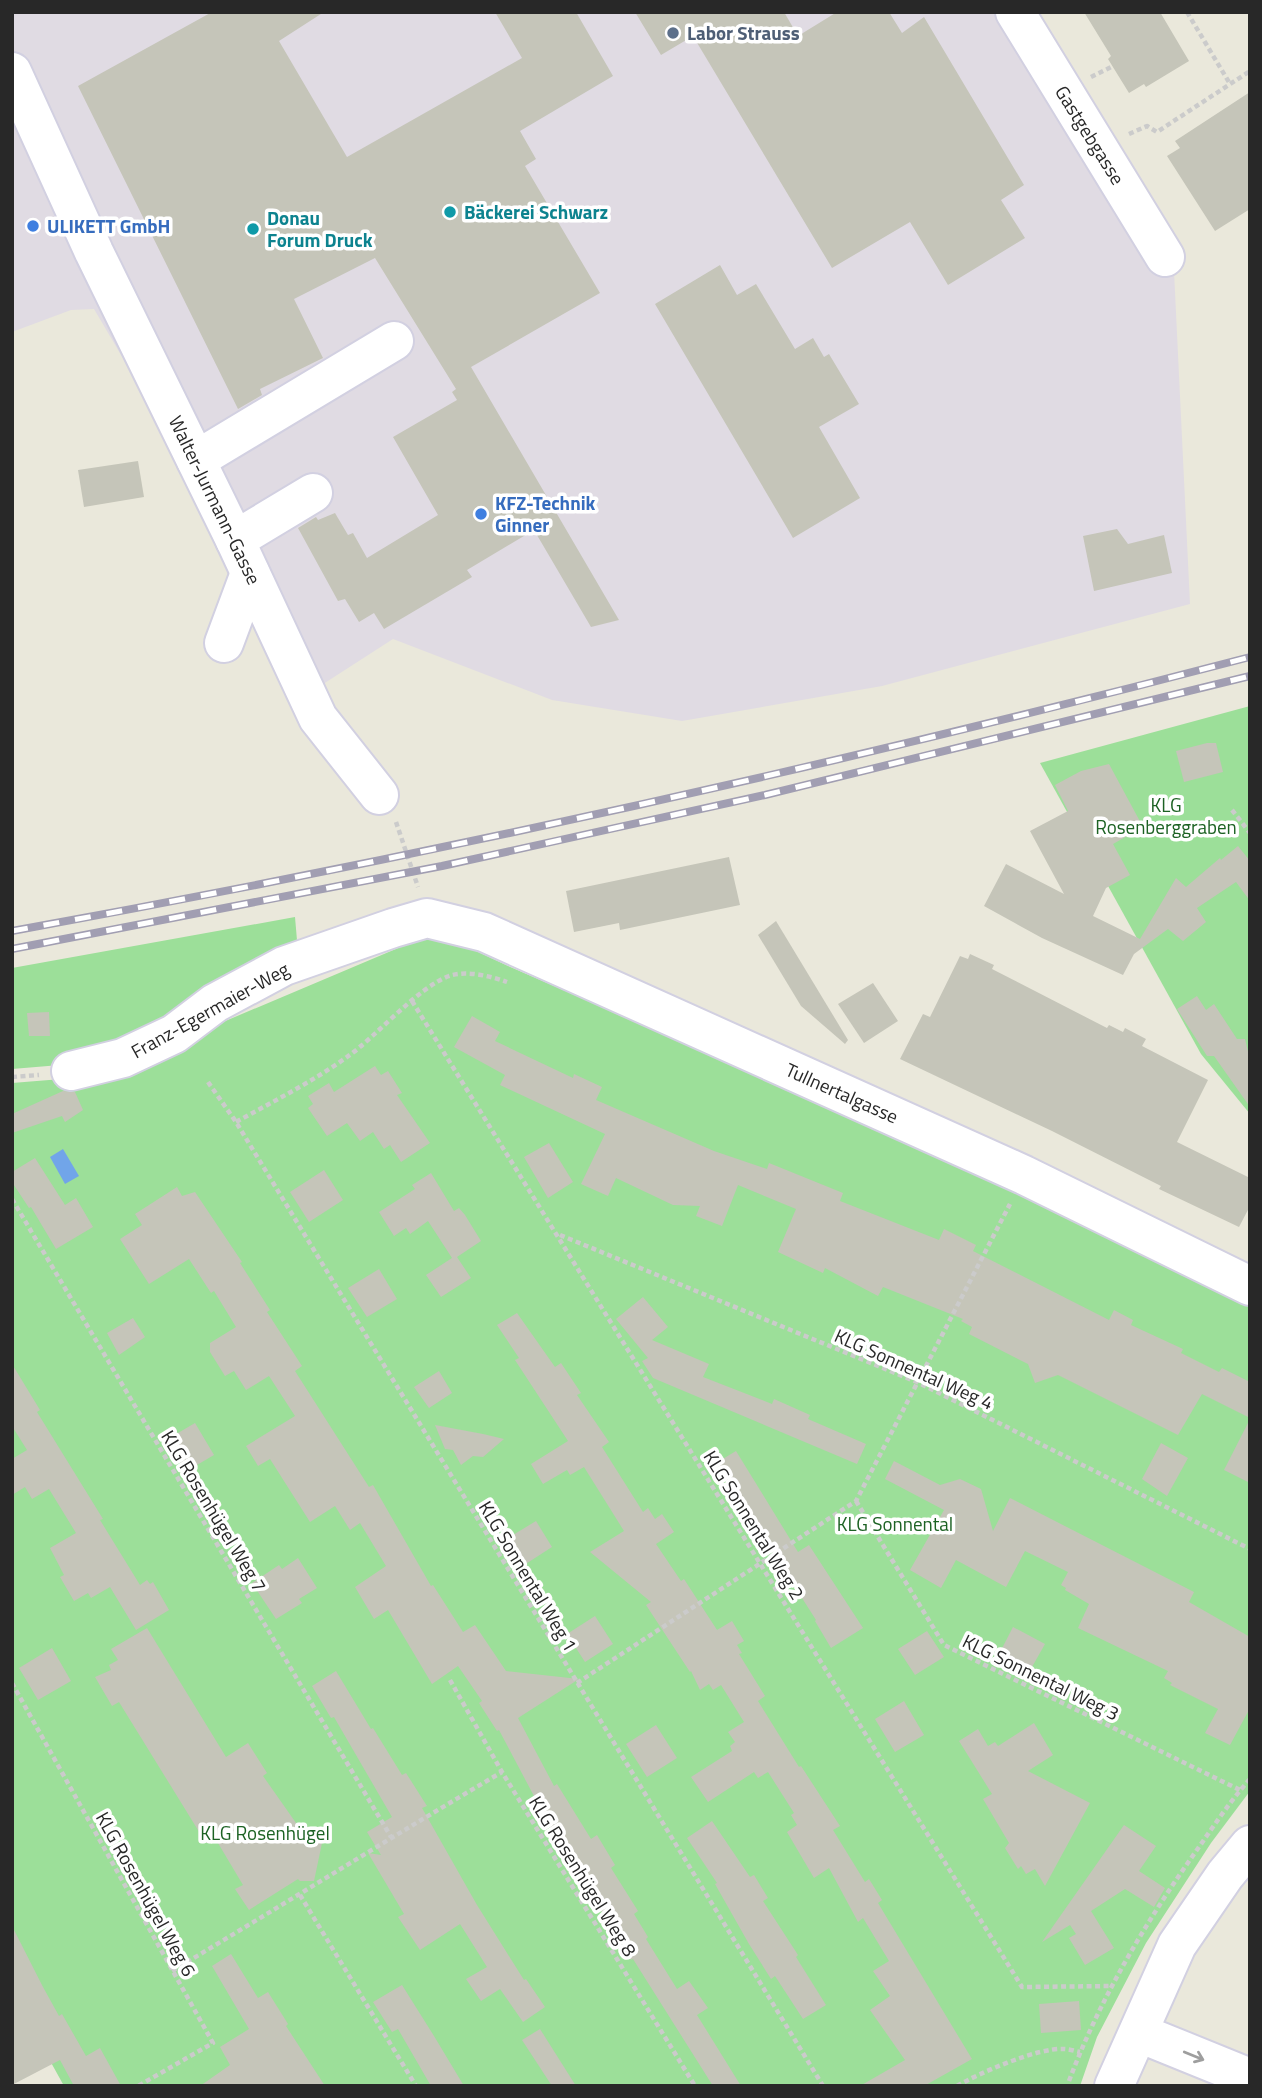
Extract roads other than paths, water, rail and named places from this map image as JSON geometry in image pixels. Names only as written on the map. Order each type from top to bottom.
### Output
[{"type":"street","name":"Gastgebgasse","points":[[1015,12],[1165,257]]},
{"type":"street","name":"Walter-Jurmann-Gasse","points":[[12,72],[94,252],[322,725],[379,795]]},
{"type":"street","points":[[196,460],[394,341]]},
{"type":"street","points":[[224,643],[242,557],[313,493]]},
{"type":"street","name":"Franz-Egermaier-Weg","points":[[71,1071],[123,1058],[174,1034],[215,1003],[285,966],[427,918]]},
{"type":"street","name":"Tullnertalgasse","points":[[427,918],[484,932],[1024,1175],[1250,1286]]},
{"type":"street","points":[[1114,2086],[1177,1945],[1225,1875],[1250,1845]]},
{"type":"street","points":[[1139,2033],[1250,2078]]},
{"type":"water","points":[[63,1149],[79,1176],[65,1184],[50,1157]]},
{"type":"railway","points":[[12,931],[323,872],[634,806],[943,734],[1250,657]]},
{"type":"railway","points":[[12,949],[442,866],[765,795],[1250,676]]},
{"type":"place","name":"Labor Strauss","points":[[673,33]]},
{"type":"place","name":"Bäckerei Schwarz","points":[[450,212]]},
{"type":"place","name":"ULIKETT GmbH","points":[[33,226]]},
{"type":"place","name":"Donau Forum Druck","points":[[253,229]]},
{"type":"place","name":"KFZ-Technik Ginner","points":[[481,514]]},
{"type":"park label","name":"KLG Rosenberggraben","points":[[1166,816]]},
{"type":"park label","name":"KLG Sonnental","points":[[895,1524]]},
{"type":"park label","name":"KLG Rosenhügel","points":[[265,1833]]}]
